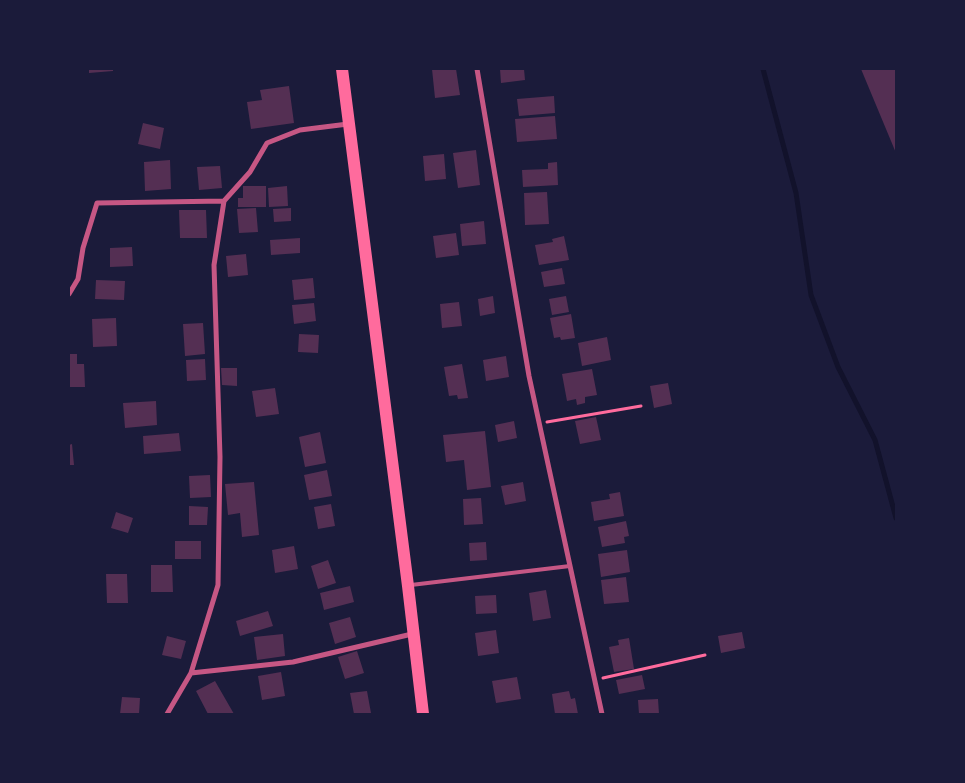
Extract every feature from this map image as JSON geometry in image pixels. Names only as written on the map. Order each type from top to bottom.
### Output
[{"type":"main road","points":[[342,69],[408,586],[422,714]]},
{"type":"street","points":[[477,69],[529,376],[602,714]]},
{"type":"street","points":[[167,714],[191,673],[218,585],[220,457],[214,265],[224,201],[250,172],[267,143],[300,130],[350,124]]},
{"type":"street","points":[[69,294],[78,279],[84,248],[97,203],[224,201]]},
{"type":"street","points":[[191,673],[293,662],[412,634]]},
{"type":"lane","points":[[408,586],[570,566]]},
{"type":"path","points":[[539,423],[641,406]]},
{"type":"path","points":[[595,680],[705,655]]},
{"type":"building","points":[[89,69],[113,69],[113,71],[89,73]]},
{"type":"building","points":[[432,69],[456,69],[460,95],[435,98]]},
{"type":"building","points":[[500,69],[524,69],[525,80],[501,83]]},
{"type":"building","points":[[861,69],[896,69],[896,153]]},
{"type":"building","points":[[289,86],[294,123],[251,129],[247,102],[262,100],[260,90]]},
{"type":"building","points":[[554,96],[555,113],[519,116],[517,99]]},
{"type":"building","points":[[555,116],[557,139],[517,142],[515,119]]},
{"type":"building","points":[[143,123],[164,128],[160,149],[138,144]]},
{"type":"building","points":[[476,150],[480,185],[458,188],[453,153]]},
{"type":"building","points":[[444,154],[446,179],[425,181],[423,156]]},
{"type":"building","points":[[170,160],[171,189],[145,191],[144,162]]},
{"type":"building","points":[[557,162],[558,185],[523,187],[522,170],[548,169],[548,163]]},
{"type":"building","points":[[220,166],[222,188],[199,190],[197,167]]},
{"type":"building","points":[[243,186],[266,186],[266,207],[238,207],[238,198],[243,198]]},
{"type":"building","points":[[287,186],[288,206],[269,207],[268,188]]},
{"type":"building","points":[[547,192],[549,224],[525,225],[524,193]]},
{"type":"building","points":[[256,208],[258,232],[239,233],[237,209]]},
{"type":"building","points":[[291,208],[291,221],[274,222],[273,209]]},
{"type":"building","points":[[179,210],[206,210],[207,238],[180,238]]},
{"type":"building","points":[[484,221],[486,244],[462,246],[460,224]]},
{"type":"building","points":[[456,233],[459,255],[436,258],[433,236]]},
{"type":"building","points":[[564,236],[569,260],[539,265],[535,245],[553,242],[552,239]]},
{"type":"building","points":[[300,238],[300,253],[271,255],[270,240]]},
{"type":"building","points":[[132,247],[133,266],[110,267],[110,248]]},
{"type":"building","points":[[246,254],[248,275],[228,277],[226,256]]},
{"type":"building","points":[[562,268],[565,284],[544,287],[541,272]]},
{"type":"building","points":[[313,278],[315,298],[294,300],[292,280]]},
{"type":"building","points":[[96,280],[125,281],[124,300],[95,299]]},
{"type":"building","points":[[493,296],[495,313],[480,316],[478,299]]},
{"type":"building","points":[[566,296],[569,312],[552,315],[549,299]]},
{"type":"building","points":[[459,302],[462,326],[442,328],[440,304]]},
{"type":"building","points":[[314,303],[316,321],[294,324],[292,305]]},
{"type":"building","points":[[571,314],[575,338],[561,340],[560,337],[554,338],[550,318]]},
{"type":"building","points":[[116,318],[117,346],[93,347],[92,319]]},
{"type":"building","points":[[203,323],[205,354],[185,356],[183,324]]},
{"type":"building","points":[[299,334],[319,335],[318,353],[298,352]]},
{"type":"building","points":[[607,337],[611,360],[582,366],[578,343]]},
{"type":"building","points":[[69,354],[77,354],[77,364],[84,364],[85,387],[69,387]]},
{"type":"building","points":[[506,356],[509,377],[486,381],[483,360]]},
{"type":"building","points":[[205,359],[206,380],[187,381],[186,360]]},
{"type":"building","points":[[462,364],[468,398],[458,399],[457,395],[449,396],[444,367]]},
{"type":"building","points":[[221,368],[237,368],[237,386],[222,385]]},
{"type":"building","points":[[592,369],[597,395],[585,397],[585,403],[577,405],[576,399],[567,401],[562,374]]},
{"type":"building","points":[[668,383],[672,404],[654,408],[650,386]]},
{"type":"building","points":[[275,388],[279,414],[256,417],[252,391]]},
{"type":"building","points":[[156,401],[157,425],[125,428],[123,403]]},
{"type":"building","points":[[596,417],[601,440],[580,444],[575,421]]},
{"type":"building","points":[[514,421],[517,438],[498,442],[495,425]]},
{"type":"building","points":[[485,431],[491,487],[467,490],[464,460],[446,462],[443,435]]},
{"type":"building","points":[[320,432],[326,463],[305,467],[299,437]]},
{"type":"building","points":[[179,433],[181,451],[144,454],[143,436]]},
{"type":"building","points":[[72,444],[74,465],[69,465],[69,445]]},
{"type":"building","points":[[327,470],[332,496],[309,500],[304,475]]},
{"type":"building","points":[[210,475],[211,497],[190,498],[189,476]]},
{"type":"building","points":[[254,482],[259,535],[242,537],[240,513],[228,515],[225,484]]},
{"type":"building","points":[[523,482],[526,501],[505,505],[501,486]]},
{"type":"building","points":[[620,492],[624,516],[594,521],[591,502],[610,499],[609,494]]},
{"type":"building","points":[[481,498],[483,524],[464,525],[463,499]]},
{"type":"building","points":[[331,504],[335,526],[318,529],[314,507]]},
{"type":"building","points":[[189,506],[208,507],[207,525],[189,525]]},
{"type":"building","points":[[116,512],[133,518],[128,533],[111,528]]},
{"type":"building","points":[[626,521],[629,536],[624,537],[625,543],[602,547],[598,527]]},
{"type":"building","points":[[175,541],[201,541],[201,559],[175,559]]},
{"type":"building","points":[[486,542],[487,560],[470,561],[469,543]]},
{"type":"building","points":[[294,546],[298,569],[275,573],[272,550]]},
{"type":"building","points":[[627,550],[630,572],[601,577],[598,554]]},
{"type":"building","points":[[328,560],[336,583],[318,589],[311,566]]},
{"type":"building","points":[[151,565],[172,565],[173,592],[151,592]]},
{"type":"building","points":[[106,574],[127,574],[128,603],[107,603]]},
{"type":"building","points":[[626,577],[629,602],[604,604],[601,580]]},
{"type":"building","points":[[350,586],[354,602],[324,610],[320,593]]},
{"type":"building","points":[[546,590],[551,618],[533,621],[529,593]]},
{"type":"building","points":[[496,595],[497,613],[476,614],[475,596]]},
{"type":"building","points":[[268,611],[273,626],[240,636],[236,621]]},
{"type":"building","points":[[350,617],[356,637],[335,644],[329,623]]},
{"type":"building","points":[[496,630],[499,653],[478,656],[475,633]]},
{"type":"building","points":[[742,632],[745,648],[721,653],[718,636]]},
{"type":"building","points":[[283,634],[285,656],[257,660],[254,637]]},
{"type":"building","points":[[167,636],[186,641],[181,659],[162,655]]},
{"type":"building","points":[[629,638],[634,669],[614,672],[609,647],[619,645],[618,640]]},
{"type":"building","points":[[357,651],[364,673],[345,679],[338,657]]},
{"type":"building","points":[[281,672],[285,696],[262,700],[258,676]]},
{"type":"building","points":[[642,675],[645,689],[619,694],[616,680]]},
{"type":"building","points":[[517,677],[521,699],[496,703],[492,681]]},
{"type":"building","points":[[215,681],[234,714],[208,714],[196,691]]},
{"type":"building","points":[[367,691],[371,713],[354,714],[350,693]]},
{"type":"building","points":[[569,691],[571,699],[575,698],[578,714],[555,714],[552,694]]},
{"type":"building","points":[[122,697],[140,698],[139,714],[120,714]]},
{"type":"building","points":[[658,699],[659,714],[639,714],[638,700]]},
{"type":"waterway","points":[[763,69],[796,193],[811,295],[838,367],[875,440],[896,518]]}]
